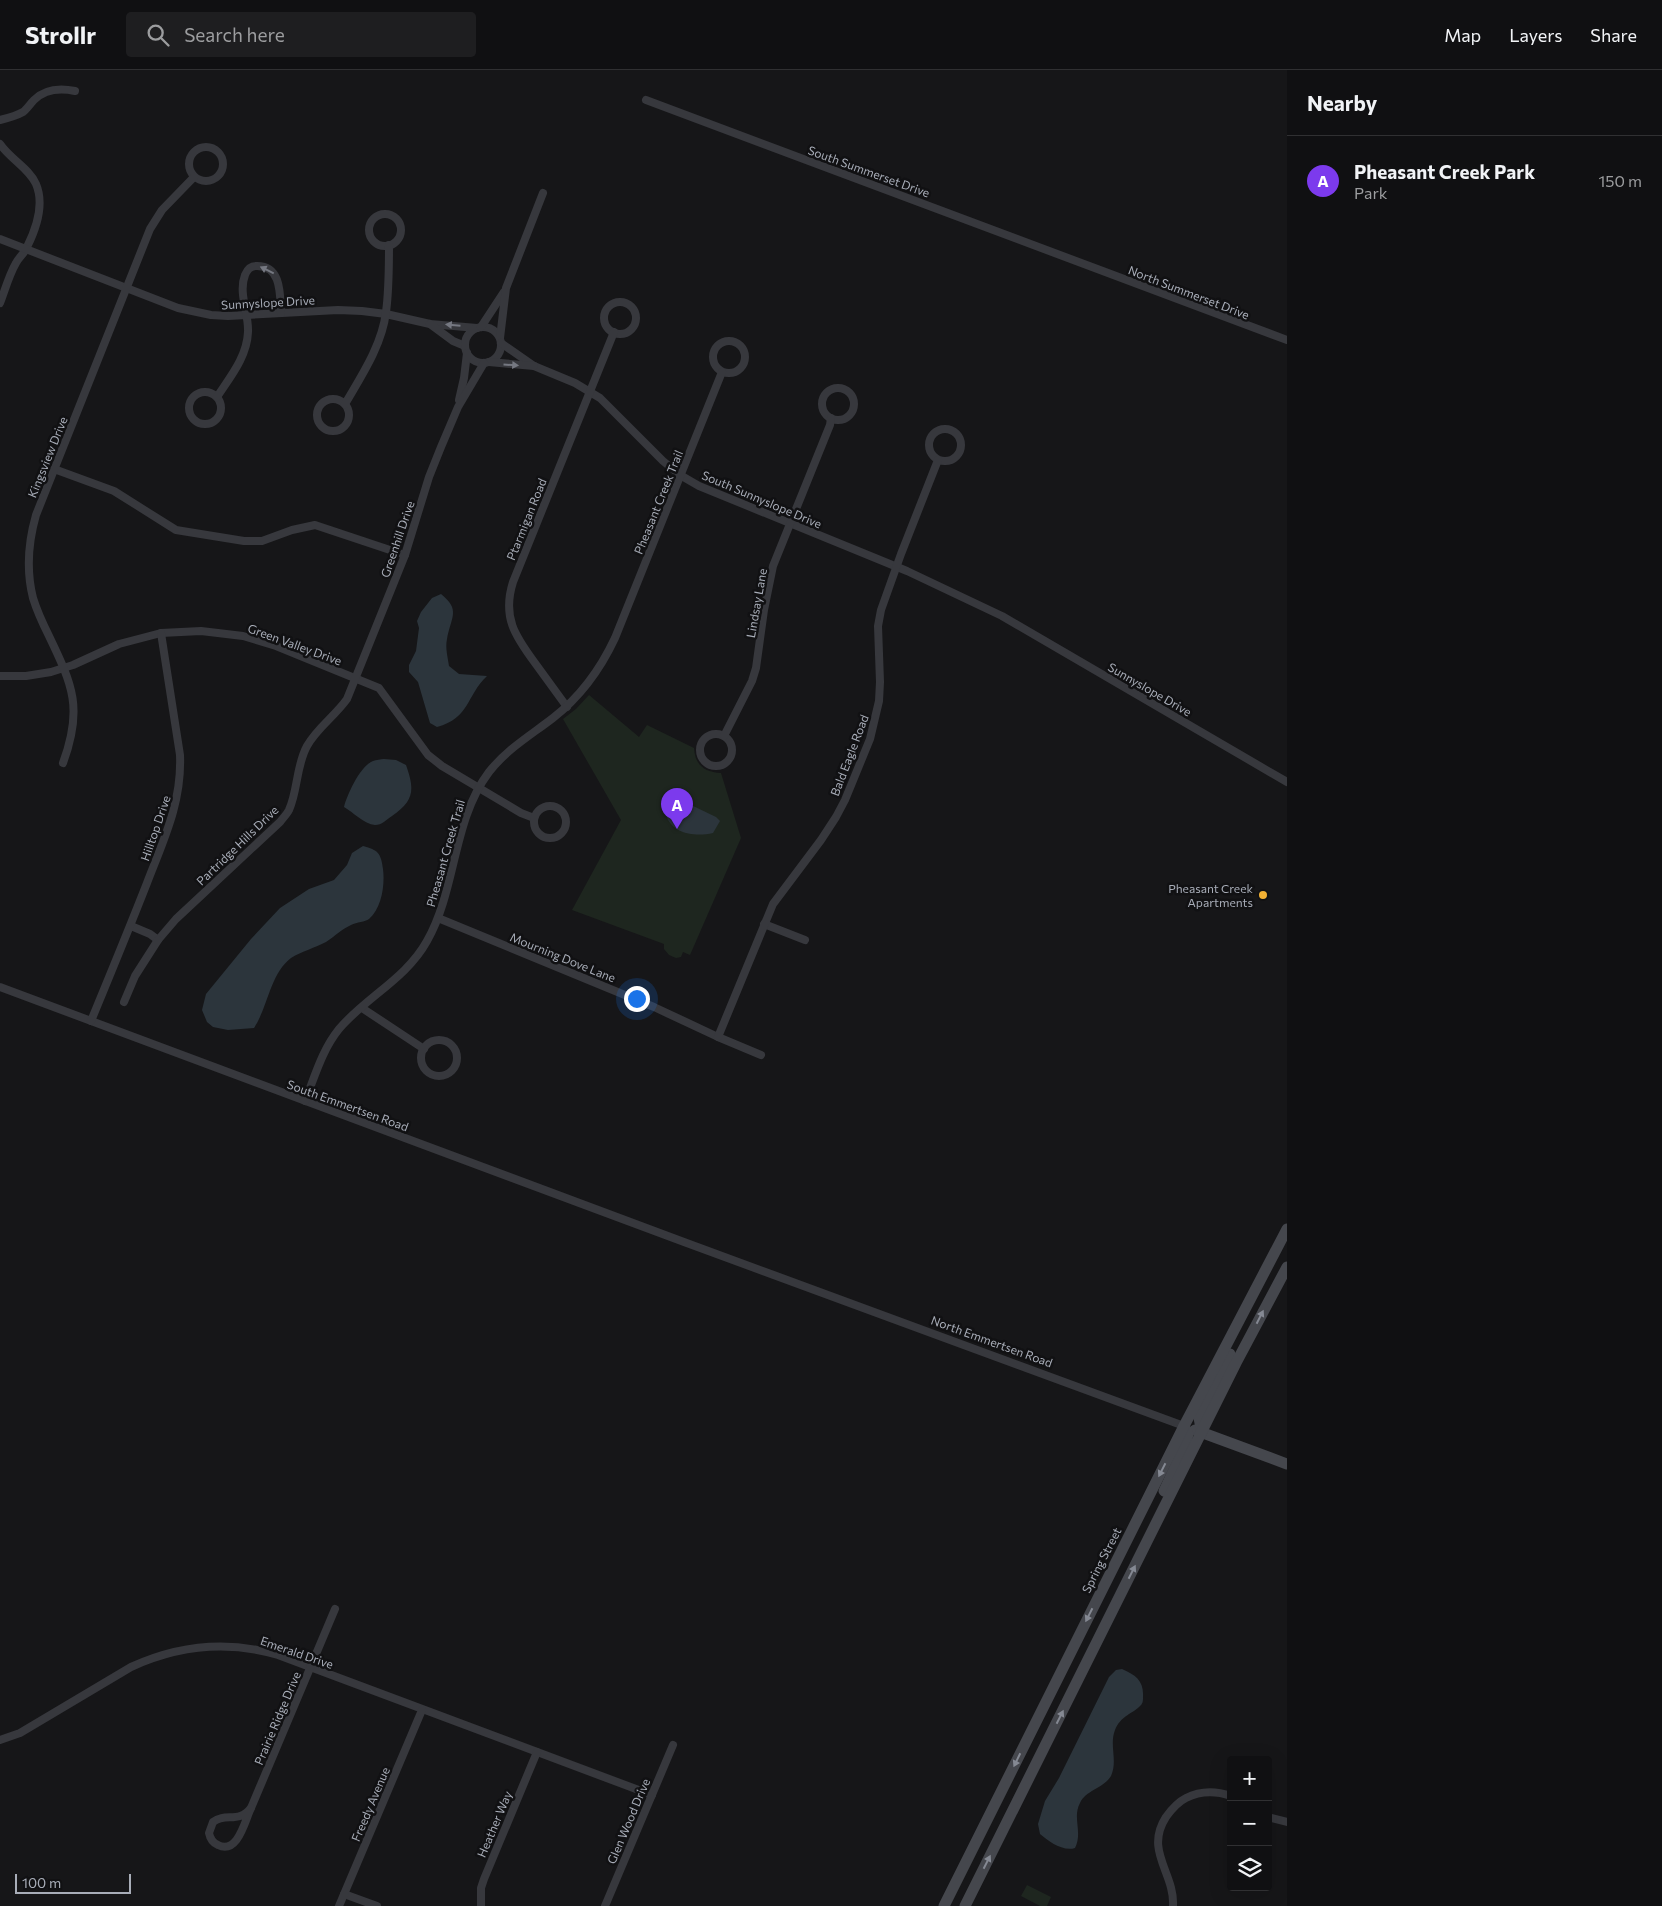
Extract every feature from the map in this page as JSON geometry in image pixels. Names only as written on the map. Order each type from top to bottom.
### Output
[{"type":"main road","name":"Spring Street","points":[[944,1906],[1184,1426],[1287,1229]]},
{"type":"main road","points":[[965,1906],[1244,1347],[1287,1267]]},
{"type":"main road","points":[[1229,1340],[1244,1347]]},
{"type":"main road","points":[[1202,1433],[1199,1418],[1231,1352],[1229,1340]]},
{"type":"main road","points":[[1156,1525],[1158,1503],[1186,1444],[1188,1434],[1184,1426]]},
{"type":"main road","name":"North Emmertsen Road","points":[[1184,1426],[1287,1464]]},
{"type":"main road","points":[[1138,1517],[1156,1525]]},
{"type":"main road","points":[[1050,1692],[1068,1701]]},
{"type":"street","points":[[0,120],[16,116],[34,99],[49,90],[65,89],[75,91]]},
{"type":"street","name":"South Summerset Drive","points":[[646,100],[1083,264]]},
{"type":"street","points":[[0,144],[6,153],[30,175],[39,194],[39,214],[27,249],[16,262],[0,303]]},
{"type":"street","points":[[206,147],[217,151],[223,166],[218,176],[204,182],[194,177],[190,172],[188,161],[195,151],[206,147]]},
{"type":"street","name":"Kingsview Drive","points":[[63,763],[71,740],[74,716],[73,694],[64,668],[33,598],[28,568],[31,532],[54,469],[150,229],[162,210],[194,177]]},
{"type":"street","points":[[506,288],[500,353],[487,363],[474,361],[466,349],[469,334],[479,328],[506,288],[543,193]]},
{"type":"street","points":[[380,215],[390,215],[398,221],[400,226],[400,236],[389,245],[378,244],[371,237],[372,222],[380,215]]},
{"type":"street","name":"Sunnyslope Drive","points":[[0,239],[193,313],[211,316],[338,310],[386,314],[430,324],[449,324],[479,328]]},
{"type":"street","points":[[345,404],[367,366],[379,338],[386,314],[389,245]]},
{"type":"street","name":"North Summerset Drive","points":[[1083,264],[1287,340]]},
{"type":"street","points":[[217,397],[237,368],[246,349],[248,332],[243,288],[244,277],[248,269],[254,266],[263,267],[276,275],[281,313]]},
{"type":"street","points":[[624,302],[635,313],[635,323],[629,331],[624,333],[614,332],[606,326],[604,315],[606,310],[614,303],[624,302]]},
{"type":"street","name":"Sunnyslope Drive","points":[[430,324],[466,349]]},
{"type":"street","points":[[479,328],[490,328],[500,340]]},
{"type":"street","name":"Ptarmigan Road","points":[[567,707],[516,635],[510,618],[509,599],[513,582],[614,332]]},
{"type":"street","name":"South Sunnyslope Drive","points":[[500,340],[534,366],[590,390],[610,406],[648,447],[680,475],[715,493],[896,566],[1002,616]]},
{"type":"street","points":[[723,343],[738,344],[744,353],[741,368],[732,373],[722,372],[715,364],[715,350],[723,343]]},
{"type":"street","name":"Greenhill Drive","points":[[355,678],[405,555],[429,477],[458,407],[464,378],[466,349]]},
{"type":"street","name":"South Sunnyslope Drive","points":[[487,363],[534,366]]},
{"type":"street","name":"Greenhill Drive","points":[[458,407],[487,363]]},
{"type":"street","name":"Pheasant Creek Trail","points":[[305,1101],[324,1054],[331,1042],[348,1020],[401,974],[426,943],[438,918],[464,824],[478,787],[512,748],[567,707],[587,685],[608,652],[722,372]]},
{"type":"street","points":[[842,388],[846,390],[852,399],[852,409],[846,417],[841,419],[831,418],[824,410],[822,400],[832,389],[842,388]]},
{"type":"street","points":[[207,392],[217,397],[221,411],[216,419],[212,422],[202,423],[194,418],[191,414],[190,403],[197,394],[207,392]]},
{"type":"street","points":[[335,399],[345,404],[349,418],[344,426],[335,430],[322,425],[318,410],[325,401],[335,399]]},
{"type":"street","name":"Lindsay Lane","points":[[724,736],[747,693],[754,674],[769,584],[789,523],[830,425],[831,418]]},
{"type":"street","points":[[949,430],[954,432],[960,441],[960,451],[957,456],[948,461],[938,460],[931,452],[929,442],[931,438],[939,431],[949,430]]},
{"type":"street","name":"Bald Eagle Road","points":[[718,1037],[773,904],[836,817],[870,739],[879,701],[879,623],[896,566],[938,460]]},
{"type":"street","points":[[54,469],[114,491],[176,530],[244,542],[262,541],[292,530],[315,525],[405,555]]},
{"type":"street","name":"Sunnyslope Drive","points":[[1002,616],[1287,782]]},
{"type":"street","name":"Green Valley Drive","points":[[0,676],[35,675],[64,668],[120,644],[161,633],[201,631],[243,636],[276,646],[379,688],[428,755],[442,766],[521,813],[534,818]]},
{"type":"street","name":"Hilltop Drive","points":[[91,1021],[172,818],[180,787],[180,754],[161,633]]},
{"type":"street","name":"Partridge Hills Drive","points":[[124,1002],[135,976],[158,940],[176,919],[280,822],[289,809],[300,762],[306,747],[316,731],[334,716],[347,699],[355,678]]},
{"type":"street","points":[[709,736],[724,736],[731,745],[731,755],[720,766],[709,764],[702,758],[700,753],[702,743],[709,736]]},
{"type":"street","points":[[554,806],[564,816],[565,826],[558,835],[548,837],[538,833],[534,818],[540,809],[554,806]]},
{"type":"street","name":"Mourning Dove Lane","points":[[438,918],[654,1006],[718,1037],[761,1055]]},
{"type":"street","points":[[764,924],[805,940]]},
{"type":"street","points":[[130,926],[150,934],[158,940]]},
{"type":"street","name":"South Emmertsen Road","points":[[0,987],[688,1244]]},
{"type":"street","points":[[362,1008],[424,1049]]},
{"type":"street","points":[[444,1041],[454,1048],[456,1054],[455,1065],[447,1074],[436,1076],[431,1074],[423,1066],[422,1054],[424,1049],[433,1042],[444,1041]]},
{"type":"street","name":"North Emmertsen Road","points":[[688,1244],[1184,1426]]},
{"type":"street","name":"Prairie Ridge Drive","points":[[251,1808],[239,1817],[221,1818],[213,1822],[209,1833],[213,1842],[221,1847],[227,1847],[235,1842],[251,1808],[335,1609]]},
{"type":"street","name":"Emerald Drive","points":[[0,1740],[20,1733],[131,1667],[150,1658],[184,1649],[221,1645],[238,1646],[269,1653],[652,1795]]},
{"type":"street","name":"Freedy Avenue","points":[[339,1906],[422,1710]]},
{"type":"street","name":"Glen Wood Drive","points":[[605,1906],[673,1745]]},
{"type":"street","name":"Heather Way","points":[[481,1906],[481,1888],[484,1879],[537,1752]]},
{"type":"street","points":[[1173,1906],[1170,1886],[1158,1854],[1160,1829],[1169,1812],[1183,1800],[1198,1793],[1216,1792],[1227,1795]]},
{"type":"street","points":[[1272,1818],[1287,1822]]},
{"type":"street","points":[[344,1894],[377,1906]]},
{"type":"shaded area","points":[[441,594],[453,609],[446,642],[449,666],[459,674],[487,676],[462,712],[448,723],[437,727],[430,723],[418,682],[409,672],[409,665],[416,651],[419,628],[417,621],[421,612],[432,598]]},
{"type":"shaded area","points":[[589,695],[639,737],[647,725],[694,748],[698,763],[705,769],[721,773],[741,838],[690,955],[683,952],[681,957],[676,958],[669,955],[664,949],[664,944],[572,910],[621,820],[563,719]]},
{"type":"shaded area","points":[[384,759],[396,760],[406,765],[411,781],[411,794],[399,811],[382,823],[375,825],[363,820],[344,807],[351,788],[363,769],[373,761]]},
{"type":"shaded area","points":[[689,804],[716,817],[720,821],[713,833],[699,835],[685,833],[673,826],[666,815]]},
{"type":"shaded area","points":[[363,846],[378,853],[384,875],[380,902],[369,919],[353,924],[326,942],[291,958],[278,973],[254,1028],[228,1030],[213,1027],[207,1022],[202,1010],[206,994],[251,939],[280,908],[309,889],[334,880],[347,865],[352,853]]},
{"type":"shaded area","points":[[1122,1669],[1138,1679],[1143,1691],[1141,1705],[1117,1725],[1113,1736],[1114,1765],[1111,1776],[1086,1795],[1080,1803],[1077,1814],[1078,1836],[1075,1848],[1061,1847],[1051,1843],[1040,1834],[1038,1824],[1045,1801],[1059,1778],[1109,1677],[1116,1670]]},
{"type":"shaded area","points":[[1027,1885],[1051,1897],[1047,1906],[1040,1906],[1021,1896]]},
{"type":"place","name":"Pheasant Creek Park","points":[[677,829]]},
{"type":"place","name":"Pheasant Creek Apartments","points":[[1263,895]]}]
